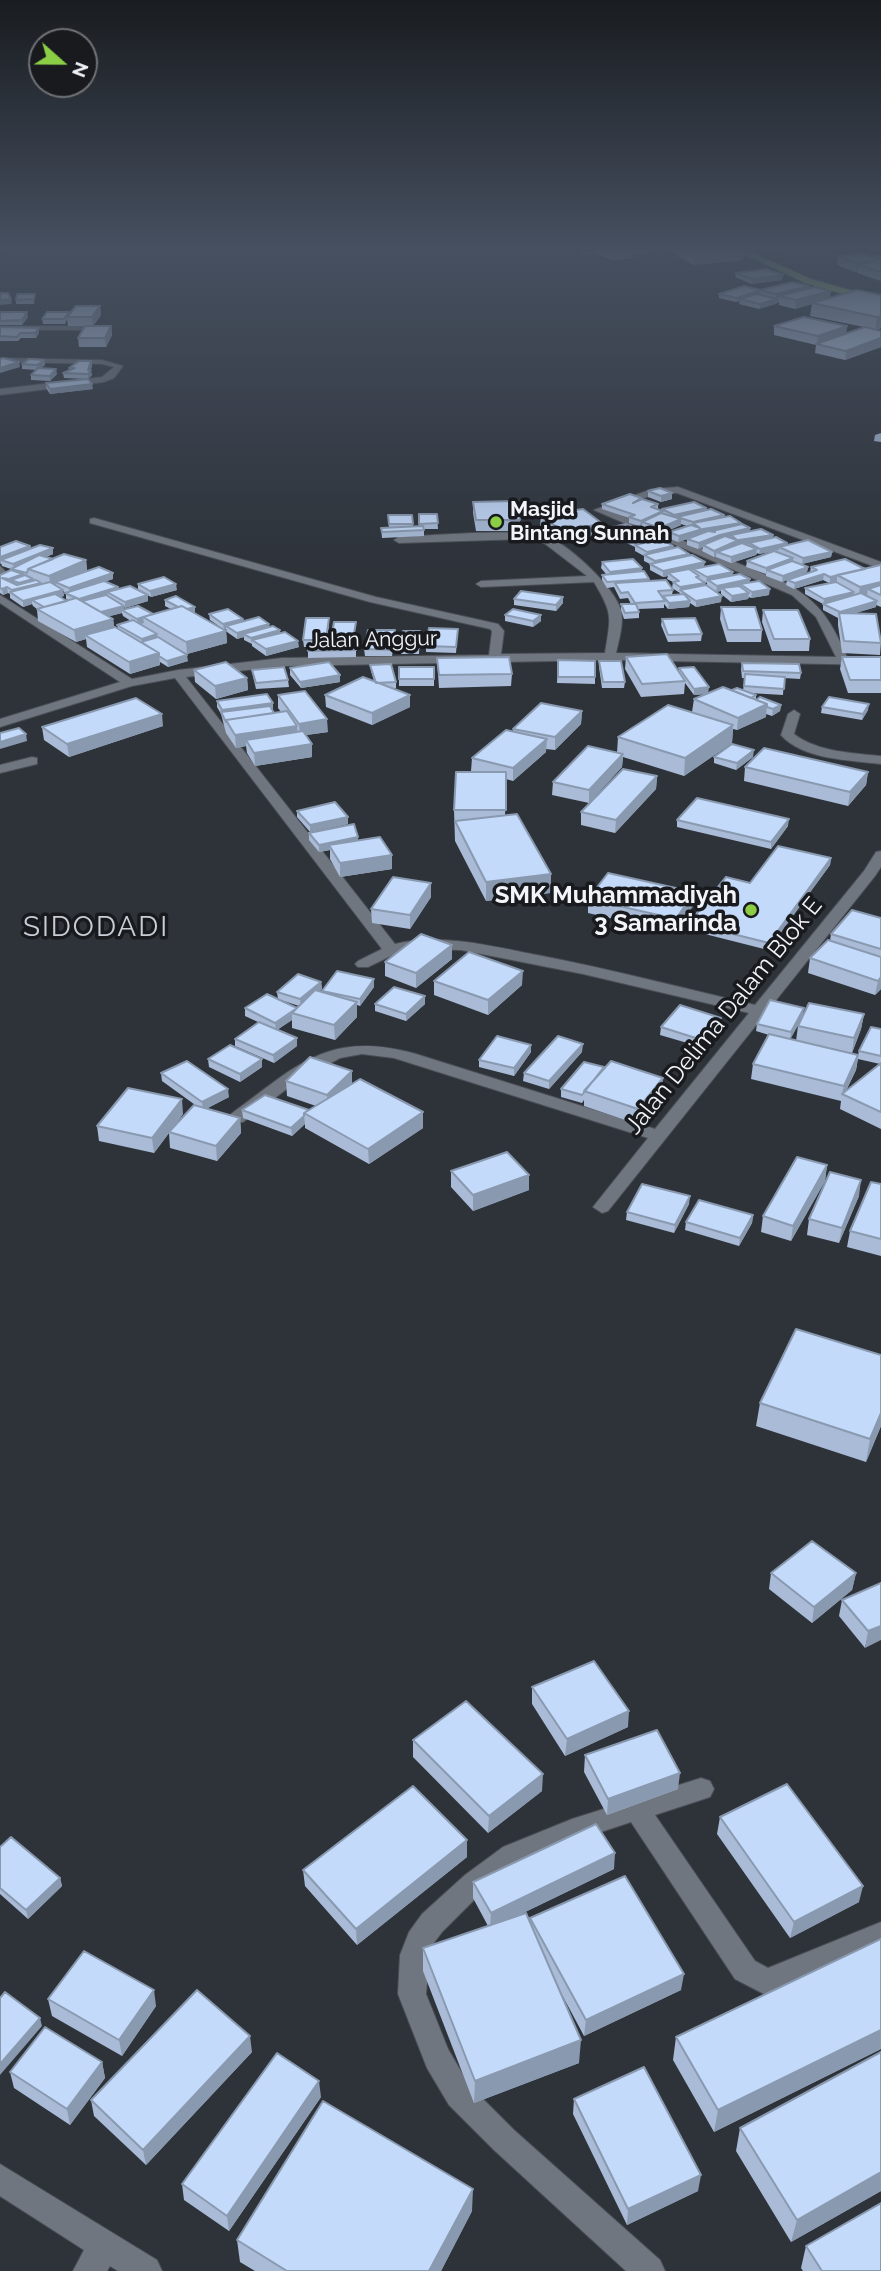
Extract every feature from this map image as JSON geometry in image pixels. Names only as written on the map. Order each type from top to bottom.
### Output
[{"type":"street","points":[[0,360],[102,362],[119,366],[111,376],[104,379],[0,392]]},
{"type":"street","points":[[843,660],[827,621],[803,596],[599,510],[655,491],[678,490],[881,566]]},
{"type":"street","points":[[94,521],[374,600],[494,626],[498,631],[495,657]]},
{"type":"street","points":[[399,540],[534,536],[547,540],[597,579],[615,609],[610,656]]},
{"type":"street","points":[[0,569],[3,574],[0,578]]},
{"type":"street","points":[[481,584],[597,579]]},
{"type":"street","points":[[0,598],[130,683]]},
{"type":"street","name":"Jalan Anggur","points":[[0,723],[130,683],[178,674],[282,662],[610,656],[881,661]]},
{"type":"street","points":[[178,674],[391,950]]},
{"type":"street","points":[[794,715],[787,735],[793,741],[824,750],[881,760]]},
{"type":"street","points":[[0,769],[32,761]]},
{"type":"street","name":"Jalan Delima Dalam Blok E","points":[[602,1207],[760,1011],[876,875],[881,855]]},
{"type":"street","points":[[363,964],[391,950],[433,944],[491,951],[624,978],[760,1011]]},
{"type":"street","points":[[237,1118],[312,1065],[345,1051],[364,1049],[394,1054],[463,1074],[658,1136]]},
{"type":"street","points":[[649,2271],[504,2140],[460,2095],[437,2058],[412,1994],[414,1955],[419,1941],[432,1923],[474,1883],[512,1855],[572,1830],[701,1789]]},
{"type":"street","points":[[638,1811],[745,1969],[766,1982],[881,1935]]},
{"type":"street","points":[[0,2179],[146,2271]]},
{"type":"street","points":[[89,2271],[105,2245]]},
{"type":"building","points":[[0,359],[19,362],[0,368]]},
{"type":"building","points":[[29,359],[44,360],[37,365],[22,364]]},
{"type":"building","points":[[79,361],[91,361],[88,374],[63,373],[75,368],[69,368]]},
{"type":"building","points":[[38,368],[56,369],[50,376],[31,375]]},
{"type":"building","points":[[88,379],[92,384],[50,389],[46,383]]},
{"type":"building","points":[[660,488],[672,493],[661,496],[648,491]]},
{"type":"building","points":[[630,494],[641,498],[633,503],[642,499],[658,504],[651,507],[663,511],[641,521],[629,517],[635,515],[602,504]]},
{"type":"building","points":[[516,501],[520,520],[476,520],[473,502]]},
{"type":"building","points":[[694,502],[706,508],[674,515],[662,509]]},
{"type":"building","points":[[583,509],[603,524],[560,530],[541,515]]},
{"type":"building","points":[[711,509],[724,515],[693,522],[677,517]]},
{"type":"building","points":[[661,513],[681,519],[660,528],[642,522]]},
{"type":"building","points":[[419,514],[437,514],[438,523],[419,524]]},
{"type":"building","points":[[388,515],[412,515],[413,524],[389,524]]},
{"type":"building","points":[[730,516],[741,523],[679,536],[669,532],[691,525],[700,528],[693,523]]},
{"type":"building","points":[[626,524],[653,537],[635,542],[608,528]]},
{"type":"building","points":[[742,524],[750,528],[699,543],[687,539],[708,531],[715,532],[712,531]]},
{"type":"building","points":[[423,526],[424,530],[382,532],[381,528]]},
{"type":"building","points":[[761,529],[773,535],[739,540],[714,551],[703,545],[725,536],[737,540],[731,535]]},
{"type":"building","points":[[776,537],[787,543],[760,549],[749,543]]},
{"type":"building","points":[[661,539],[673,546],[647,552],[635,545]]},
{"type":"building","points":[[808,540],[832,552],[803,558],[779,547]]},
{"type":"building","points":[[16,541],[30,546],[0,557],[0,547]]},
{"type":"building","points":[[742,543],[757,549],[731,557],[717,552]]},
{"type":"building","points":[[40,545],[53,548],[13,564],[1,560]]},
{"type":"building","points":[[678,547],[689,554],[655,561],[644,555]]},
{"type":"building","points":[[774,551],[793,558],[766,568],[747,561]]},
{"type":"building","points":[[64,554],[86,560],[49,576],[28,569]]},
{"type":"building","points":[[39,555],[53,559],[28,569],[27,573],[11,569]]},
{"type":"building","points":[[692,555],[705,562],[663,571],[650,564]]},
{"type":"building","points":[[633,559],[642,568],[610,572],[602,562]]},
{"type":"building","points":[[845,559],[865,569],[830,577],[824,574],[795,583],[787,580],[817,570],[811,567]]},
{"type":"building","points":[[792,561],[808,567],[783,576],[767,570]]},
{"type":"building","points":[[719,564],[733,572],[707,577],[693,569]]},
{"type":"building","points":[[881,565],[881,582],[860,587],[837,575]]},
{"type":"building","points":[[99,567],[113,573],[69,588],[55,582]]},
{"type":"building","points":[[689,569],[705,583],[680,587],[673,582],[679,581],[668,573]]},
{"type":"building","points":[[11,570],[23,574],[9,579],[2,578],[17,585],[36,580],[41,583],[12,590],[7,587],[0,588],[0,575]]},
{"type":"building","points":[[644,571],[649,579],[607,582],[602,575]]},
{"type":"building","points":[[740,574],[750,579],[717,586],[708,580]]},
{"type":"building","points":[[25,575],[33,579],[19,583],[11,580]]},
{"type":"building","points":[[164,577],[176,584],[150,591],[138,584]]},
{"type":"building","points":[[666,580],[673,590],[658,591],[665,601],[635,603],[628,592],[621,593],[615,583]]},
{"type":"building","points":[[104,581],[118,587],[79,599],[65,593]]},
{"type":"building","points":[[759,581],[770,589],[752,592],[740,584]]},
{"type":"building","points":[[50,582],[63,590],[23,601],[10,592]]},
{"type":"building","points":[[836,582],[854,592],[824,599],[805,588]]},
{"type":"building","points":[[706,585],[722,596],[696,601],[680,590]]},
{"type":"building","points":[[881,585],[881,595],[868,589]]},
{"type":"building","points":[[130,586],[148,595],[125,602],[107,592]]},
{"type":"building","points":[[739,586],[749,593],[732,596],[722,588]]},
{"type":"building","points":[[521,591],[563,597],[556,605],[514,599]]},
{"type":"building","points":[[861,593],[877,601],[840,612],[823,604]]},
{"type":"building","points":[[55,594],[67,601],[44,607],[32,600]]},
{"type":"building","points":[[684,594],[690,601],[669,603],[663,596]]},
{"type":"building","points":[[106,595],[124,606],[101,612],[82,601]]},
{"type":"building","points":[[176,596],[195,607],[178,607],[165,600]]},
{"type":"building","points":[[76,598],[113,619],[74,630],[37,609]]},
{"type":"building","points":[[621,604],[636,604],[639,612],[625,613]]},
{"type":"building","points":[[138,606],[153,614],[137,619],[122,610]]},
{"type":"building","points":[[182,606],[226,631],[186,642],[143,617]]},
{"type":"building","points":[[721,607],[755,607],[762,630],[728,630]]},
{"type":"building","points":[[228,609],[243,619],[223,624],[209,614]]},
{"type":"building","points":[[513,609],[541,615],[533,621],[505,615]]},
{"type":"building","points":[[763,610],[798,610],[810,639],[774,639]]},
{"type":"building","points":[[839,613],[876,614],[881,643],[844,641]]},
{"type":"building","points":[[259,617],[269,624],[237,633],[226,626]]},
{"type":"building","points":[[306,618],[329,618],[326,640],[303,640]]},
{"type":"building","points":[[695,618],[702,634],[668,635],[662,619]]},
{"type":"building","points":[[133,620],[157,634],[142,639],[117,625]]},
{"type":"building","points":[[334,622],[356,622],[353,639],[331,639]]},
{"type":"building","points":[[273,626],[280,630],[251,638],[243,634]]},
{"type":"building","points":[[115,627],[159,653],[129,662],[85,635]]},
{"type":"building","points":[[429,628],[458,629],[456,647],[426,646]]},
{"type":"building","points":[[368,630],[395,630],[392,650],[364,649]]},
{"type":"building","points":[[403,631],[420,631],[419,648],[401,648]]},
{"type":"building","points":[[285,632],[298,641],[266,649],[252,640]]},
{"type":"building","points":[[158,637],[187,655],[167,661],[141,642]]},
{"type":"building","points":[[356,643],[356,650],[308,651],[308,644]]},
{"type":"building","points":[[667,654],[685,681],[642,684],[626,657]]},
{"type":"building","points":[[509,657],[512,674],[439,675],[437,658]]},
{"type":"building","points":[[842,657],[881,657],[881,680],[850,680]]},
{"type":"building","points":[[558,660],[595,661],[595,677],[558,677]]},
{"type":"building","points":[[599,661],[621,661],[625,682],[603,682]]},
{"type":"building","points":[[226,662],[247,678],[215,686],[194,670]]},
{"type":"building","points":[[329,662],[340,675],[300,682],[290,668]]},
{"type":"building","points":[[742,663],[799,664],[801,673],[743,671]]},
{"type":"building","points":[[391,664],[396,682],[376,683],[370,665]]},
{"type":"building","points":[[284,667],[288,680],[256,683],[252,670]]},
{"type":"building","points":[[399,667],[434,667],[434,679],[399,679]]},
{"type":"building","points":[[694,667],[709,687],[694,689],[679,668]]},
{"type":"building","points":[[745,674],[785,677],[784,689],[744,686]]},
{"type":"building","points":[[363,677],[410,695],[372,713],[325,695]]},
{"type":"building","points":[[723,687],[767,704],[738,718],[694,699]]},
{"type":"building","points":[[737,688],[756,695],[751,698],[732,690]]},
{"type":"building","points":[[305,691],[327,719],[299,724],[278,695]]},
{"type":"building","points":[[267,694],[273,703],[222,710],[217,701]]},
{"type":"building","points":[[760,697],[781,705],[773,709],[767,707],[767,704],[756,700]]},
{"type":"building","points":[[829,697],[869,704],[863,714],[822,707]]},
{"type":"building","points":[[136,698],[162,714],[67,744],[42,727]]},
{"type":"building","points":[[541,703],[582,711],[555,737],[513,729]]},
{"type":"building","points":[[668,705],[733,725],[685,758],[618,737]]},
{"type":"building","points":[[270,706],[274,713],[226,722],[221,712]]},
{"type":"building","points":[[287,711],[297,726],[235,735],[226,720]]},
{"type":"building","points":[[19,728],[26,734],[0,742],[0,733]]},
{"type":"building","points":[[506,730],[547,739],[513,768],[472,758]]},
{"type":"building","points":[[303,731],[312,744],[254,753],[246,740]]},
{"type":"building","points":[[732,744],[754,750],[737,763],[714,757]]},
{"type":"building","points":[[588,746],[623,754],[589,790],[553,782]]},
{"type":"building","points":[[764,748],[868,772],[850,792],[745,767]]},
{"type":"building","points":[[623,769],[657,776],[616,820],[581,812]]},
{"type":"building","points":[[456,772],[506,772],[506,810],[454,810]]},
{"type":"building","name":"SMK Muhammadiyah 3 Samarinda","points":[[697,798],[789,819],[771,842],[677,820]]},
{"type":"building","points":[[335,802],[348,817],[310,825],[297,811]]},
{"type":"building","points":[[517,814],[551,874],[486,882],[455,821]]},
{"type":"building","points":[[354,824],[358,837],[319,845],[309,833]]},
{"type":"building","points":[[380,837],[392,855],[340,863],[329,845]]},
{"type":"building","name":"SMK Muhammadiyah 3 Samarinda","points":[[778,846],[831,858],[769,943],[689,923],[726,877],[750,883]]},
{"type":"building","points":[[608,873],[694,892],[676,919],[588,899]]},
{"type":"building","points":[[393,877],[431,883],[410,915],[371,909]]},
{"type":"building","points":[[852,910],[881,918],[881,949],[831,934]]},
{"type":"building","points":[[421,934],[452,945],[416,973],[385,962]]},
{"type":"building","points":[[828,940],[881,957],[881,977],[878,981],[810,958]]},
{"type":"building","points":[[469,952],[523,971],[488,1000],[434,981]]},
{"type":"building","points":[[337,971],[374,979],[360,999],[322,991]]},
{"type":"building","points":[[298,974],[321,982],[300,999],[277,992]]},
{"type":"building","points":[[394,987],[425,996],[406,1014],[375,1004]]},
{"type":"building","points":[[315,990],[357,1002],[334,1025],[292,1013]]},
{"type":"building","points":[[267,994],[297,1008],[275,1023],[245,1008]]},
{"type":"building","points":[[770,1000],[804,1008],[791,1032],[757,1024]]},
{"type":"building","points":[[809,1003],[864,1014],[854,1038],[798,1026]]},
{"type":"building","points":[[680,1005],[721,1018],[702,1040],[661,1027]]},
{"type":"building","points":[[259,1022],[297,1038],[273,1055],[235,1039]]},
{"type":"building","points":[[871,1027],[881,1029],[881,1056],[859,1051]]},
{"type":"building","points":[[769,1034],[858,1055],[844,1086],[753,1064]]},
{"type":"building","points":[[497,1036],[531,1045],[514,1068],[479,1060]]},
{"type":"building","points":[[558,1036],[583,1044],[549,1081],[524,1073]]},
{"type":"building","points":[[230,1045],[262,1059],[240,1074],[208,1059]]},
{"type":"building","points":[[310,1057],[352,1071],[327,1095],[286,1081]]},
{"type":"building","points":[[187,1061],[228,1089],[202,1102],[161,1073]]},
{"type":"building","points":[[611,1061],[663,1078],[638,1109],[584,1091]]},
{"type":"building","points":[[584,1062],[604,1067],[582,1095],[561,1089]]},
{"type":"building","points":[[881,1063],[881,1112],[842,1094]]},
{"type":"building","points":[[360,1079],[423,1112],[368,1149],[304,1113]]},
{"type":"building","points":[[128,1088],[182,1099],[152,1138],[97,1126]]},
{"type":"building","points":[[265,1095],[309,1110],[291,1128],[242,1110]]},
{"type":"building","points":[[194,1105],[240,1118],[216,1146],[169,1132]]},
{"type":"building","points":[[507,1152],[529,1175],[473,1195],[451,1171]]},
{"type":"building","points":[[797,1157],[827,1165],[793,1226],[763,1216]]},
{"type":"building","points":[[830,1172],[861,1180],[842,1228],[809,1219]]},
{"type":"building","points":[[871,1182],[881,1184],[881,1239],[850,1231]]},
{"type":"building","points":[[642,1184],[690,1196],[675,1225],[627,1212]]},
{"type":"building","points":[[699,1200],[753,1215],[740,1238],[686,1222]]},
{"type":"building","points":[[796,1329],[881,1355],[881,1413],[870,1439],[760,1403]]},
{"type":"building","points":[[812,1541],[856,1573],[814,1607],[771,1573]]},
{"type":"building","points":[[881,1583],[881,1626],[868,1631],[842,1600]]},
{"type":"building","points":[[594,1661],[629,1711],[567,1739],[532,1687]]},
{"type":"building","points":[[466,1701],[543,1774],[489,1816],[413,1740]]},
{"type":"building","points":[[657,1730],[680,1773],[608,1799],[585,1755]]},
{"type":"building","points":[[787,1784],[863,1886],[794,1922],[720,1817]]},
{"type":"building","points":[[413,1786],[467,1840],[356,1929],[303,1870]]},
{"type":"building","points":[[596,1824],[615,1853],[491,1913],[473,1882]]},
{"type":"building","points":[[11,1837],[60,1878],[26,1910],[0,1888],[0,1847]]},
{"type":"building","points":[[625,1876],[684,1974],[586,2020],[530,1918]]},
{"type":"building","points":[[526,1913],[581,2040],[475,2081],[423,1948]]},
{"type":"building","points":[[881,1939],[881,2030],[718,2110],[676,2037]]},
{"type":"building","points":[[84,1951],[154,1990],[119,2040],[48,1999]]},
{"type":"building","points":[[197,1990],[250,2036],[143,2150],[91,2100]]},
{"type":"building","points":[[5,1992],[40,2018],[0,2064],[0,1998]]},
{"type":"building","points":[[45,2027],[102,2062],[67,2109],[10,2072]]},
{"type":"building","points":[[881,2052],[881,2172],[797,2220],[740,2128]]},
{"type":"building","points":[[277,2053],[319,2081],[227,2216],[182,2184]]},
{"type":"building","points":[[644,2067],[701,2175],[628,2209],[574,2099]]},
{"type":"building","points":[[323,2101],[473,2189],[429,2271],[287,2271],[237,2240]]},
{"type":"building","points":[[881,2203],[881,2271],[822,2271],[806,2246]]},
{"type":"place","name":"Masjid Bintang Sunnah","points":[[496,522]]},
{"type":"place","name":"SMK Muhammadiyah 3 Samarinda","points":[[751,910]]},
{"type":"district","name":"SIDODADI","points":[[96,928]]}]
